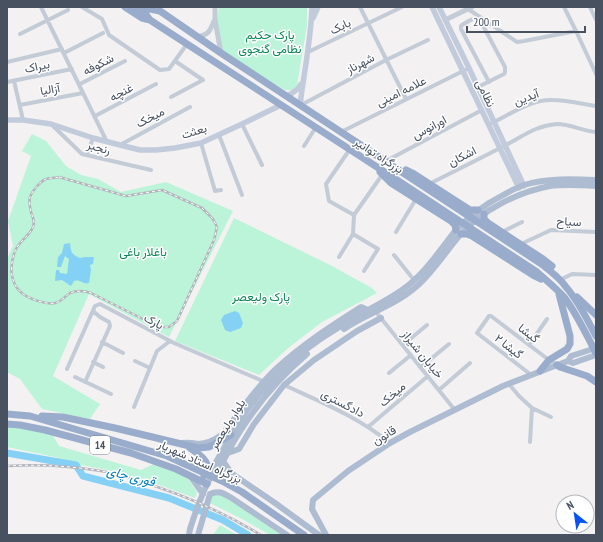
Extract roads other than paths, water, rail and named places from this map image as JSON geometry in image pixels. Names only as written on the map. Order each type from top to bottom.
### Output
[{"type":"highway","points":[[125,7],[142,18],[150,20]]},
{"type":"highway","name":"بزرگراه توانیر","points":[[135,7],[145,13],[150,20],[537,272],[550,283],[573,310],[596,354]]},
{"type":"highway","name":"بزرگراه توانیر","points":[[147,7],[150,9],[158,9],[221,54],[543,265],[567,287],[578,302],[596,336]]},
{"type":"highway","points":[[387,162],[414,174],[462,206],[470,210],[481,212],[484,219],[488,223],[521,244],[554,268],[560,280]]},
{"type":"highway","points":[[371,164],[391,183],[451,221],[455,225],[458,232],[472,236],[533,275],[550,283]]},
{"type":"highway","points":[[451,221],[456,220],[460,216],[462,206]]},
{"type":"highway","points":[[477,239],[479,229],[488,223]]},
{"type":"highway","points":[[567,287],[596,315]]},
{"type":"highway","points":[[540,371],[549,360],[567,349],[570,344],[570,336],[558,292]]},
{"type":"highway","points":[[557,365],[587,376],[596,382]]},
{"type":"highway","name":"بزرگراه استاد شهریار","points":[[7,414],[30,416],[167,456],[222,481],[242,492],[304,535]]},
{"type":"highway","points":[[30,416],[63,417],[198,448],[209,447],[231,436]]},
{"type":"highway","name":"بزرگراه استاد شهریار","points":[[7,424],[45,430],[117,450],[176,469],[204,482]]},
{"type":"highway","points":[[188,446],[204,460],[207,465],[210,472],[204,482]]},
{"type":"main road","points":[[300,105],[312,20],[312,7]]},
{"type":"main road","points":[[312,20],[318,7]]},
{"type":"main road","name":"نظامی","points":[[432,7],[443,21],[469,68],[478,87],[482,106]]},
{"type":"main road","name":"نظامی","points":[[439,7],[463,71],[492,124],[522,186]]},
{"type":"main road","points":[[287,96],[299,88],[303,82]]},
{"type":"main road","name":"بعثت","points":[[7,120],[24,120],[51,124],[107,142],[140,150],[156,150],[175,148],[201,142],[281,105]]},
{"type":"main road","name":"بلوار ولیعصر","points":[[210,472],[218,471],[238,434],[252,414],[290,370],[322,343],[418,286],[437,265],[465,220],[522,194],[576,179],[596,180]]},
{"type":"main road","name":"بلوار ولیعصر","points":[[481,212],[499,197],[522,186],[550,180],[563,183],[596,186]]},
{"type":"main road","name":"بلوار ولیعصر","points":[[210,472],[242,418],[266,383],[319,340],[402,290],[414,280],[458,232]]},
{"type":"main road","points":[[228,453],[239,449],[254,424],[284,385],[314,360],[357,331],[381,318]]},
{"type":"main road","name":"قانون","points":[[568,361],[571,356],[596,348]]},
{"type":"main road","name":"قانون","points":[[326,535],[312,509],[313,500],[348,471],[390,443],[454,409],[530,374],[568,361],[573,363],[596,354]]},
{"type":"main road","points":[[177,443],[186,442],[197,444],[217,439],[223,434],[266,383]]},
{"type":"main road","points":[[224,461],[231,473],[319,535]]},
{"type":"main road","points":[[210,472],[231,473]]},
{"type":"main road","points":[[190,476],[202,494]]},
{"type":"main road","points":[[190,531],[202,494],[204,482]]},
{"type":"main road","points":[[198,535],[210,494],[221,492],[288,535]]},
{"type":"street","points":[[41,7],[80,84],[107,142]]},
{"type":"street","points":[[82,7],[102,19],[109,35],[160,70],[169,69],[187,44]]},
{"type":"street","points":[[215,7],[215,20],[221,54]]},
{"type":"street","points":[[360,7],[406,99]]},
{"type":"street","name":"بابک","points":[[308,52],[402,7]]},
{"type":"street","points":[[564,7],[596,74]]},
{"type":"street","points":[[590,7],[596,20]]},
{"type":"street","points":[[443,21],[470,8],[517,42],[576,31]]},
{"type":"street","points":[[20,34],[68,10]]},
{"type":"street","points":[[478,87],[489,82],[504,74],[505,67],[480,20],[475,18],[461,26],[489,82]]},
{"type":"street","points":[[197,37],[207,34],[215,20]]},
{"type":"street","points":[[7,61],[63,51],[103,33]]},
{"type":"street","name":"شهرناز","points":[[300,105],[428,40]]},
{"type":"street","points":[[470,46],[475,44]]},
{"type":"street","name":"شکوفه","points":[[80,84],[125,61]]},
{"type":"street","points":[[171,97],[203,80],[175,61]]},
{"type":"street","points":[[479,63],[484,61]]},
{"type":"street","name":"علامه امینی","points":[[341,132],[469,68]]},
{"type":"street","name":"بیراک","points":[[7,82],[72,69]]},
{"type":"street","points":[[14,81],[24,120]]},
{"type":"street","name":"غنچه","points":[[95,116],[156,84]]},
{"type":"street","name":"آزالیا","points":[[20,105],[84,93]]},
{"type":"street","name":"آیدین","points":[[492,124],[522,107],[543,100],[596,106]]},
{"type":"street","name":"اورانوس","points":[[387,162],[482,106]]},
{"type":"street","name":"میخک","points":[[120,145],[190,107]]},
{"type":"street","name":"رنجبر","points":[[51,124],[82,154],[151,170]]},
{"type":"street","points":[[242,124],[262,165]]},
{"type":"street","name":"اشکان","points":[[433,182],[503,147],[528,131],[543,126],[559,124],[596,132]]},
{"type":"street","points":[[304,146],[316,127]]},
{"type":"street","points":[[219,134],[242,195]]},
{"type":"street","points":[[87,156],[93,138]]},
{"type":"street","points":[[201,142],[215,191],[221,190]]},
{"type":"street","points":[[350,149],[326,184],[328,200],[354,215]]},
{"type":"street","points":[[339,257],[353,234],[354,215],[382,175]]},
{"type":"street","points":[[396,232],[416,199]]},
{"type":"street","points":[[502,232],[522,222]]},
{"type":"street","name":"سیاح","points":[[521,244],[551,230],[596,232]]},
{"type":"street","points":[[353,234],[378,249],[364,271]]},
{"type":"street","points":[[394,255],[414,280]]},
{"type":"street","points":[[560,280],[572,274],[596,275]]},
{"type":"street","name":"پارک","points":[[93,311],[95,306],[100,304],[170,341],[266,383]]},
{"type":"street","points":[[66,369],[93,311],[109,322],[110,326],[85,382]]},
{"type":"street","name":"خیابان شیراز","points":[[376,312],[454,409]]},
{"type":"street","name":"گیشا","points":[[477,333],[490,316],[557,365]]},
{"type":"street","points":[[529,345],[547,320]]},
{"type":"street","points":[[403,345],[427,325]]},
{"type":"street","name":"گیشا ۲","points":[[477,333],[530,374]]},
{"type":"street","points":[[134,407],[157,351],[170,341]]},
{"type":"street","points":[[102,342],[123,353]]},
{"type":"street","points":[[421,367],[449,344]]},
{"type":"street","points":[[389,373],[411,355]]},
{"type":"street","points":[[135,361],[150,368]]},
{"type":"street","points":[[93,362],[103,366]]},
{"type":"street","points":[[440,390],[470,363]]},
{"type":"street","name":"میخک","points":[[368,427],[428,376]]},
{"type":"street","points":[[75,377],[111,394]]},
{"type":"street","points":[[508,384],[532,408],[551,417]]},
{"type":"street","name":"دادگستری","points":[[284,385],[339,410],[368,427],[390,443]]},
{"type":"street","points":[[530,442],[532,408]]},
{"type":"water","points":[[70,243],[73,254],[77,257],[94,257],[93,264],[90,265],[91,270],[89,283],[74,281],[71,286],[62,280],[55,281],[56,270],[59,270],[60,273],[67,274],[69,259],[65,256],[61,267],[57,267],[58,257],[62,253],[64,244]]},
{"type":"water","points":[[235,311],[239,313],[243,323],[241,328],[230,332],[225,330],[221,320],[224,315]]},
{"type":"waterway","name":"قوری چای","points":[[7,453],[76,465],[83,476],[169,498],[223,520],[248,535]]},
{"type":"railway","points":[[59,177],[126,196],[162,190],[202,208],[213,219],[217,227],[214,240],[177,321],[169,327],[159,327],[91,293],[86,292],[73,292],[59,301],[52,303],[34,300],[18,290],[13,279],[11,267],[16,249],[30,233],[33,227],[34,221],[30,209],[30,197],[39,184],[44,180],[59,177]]},
{"type":"railway","points":[[7,466],[42,465],[78,468],[120,475],[155,486],[202,504],[261,535]]},
{"type":"park label","name":"پارک حکیم نظامی گنجوی","points":[[270,41]]},
{"type":"park label","name":"باغلار باغی","points":[[143,251]]},
{"type":"park label","name":"پارک ولیعصر","points":[[261,296]]}]
